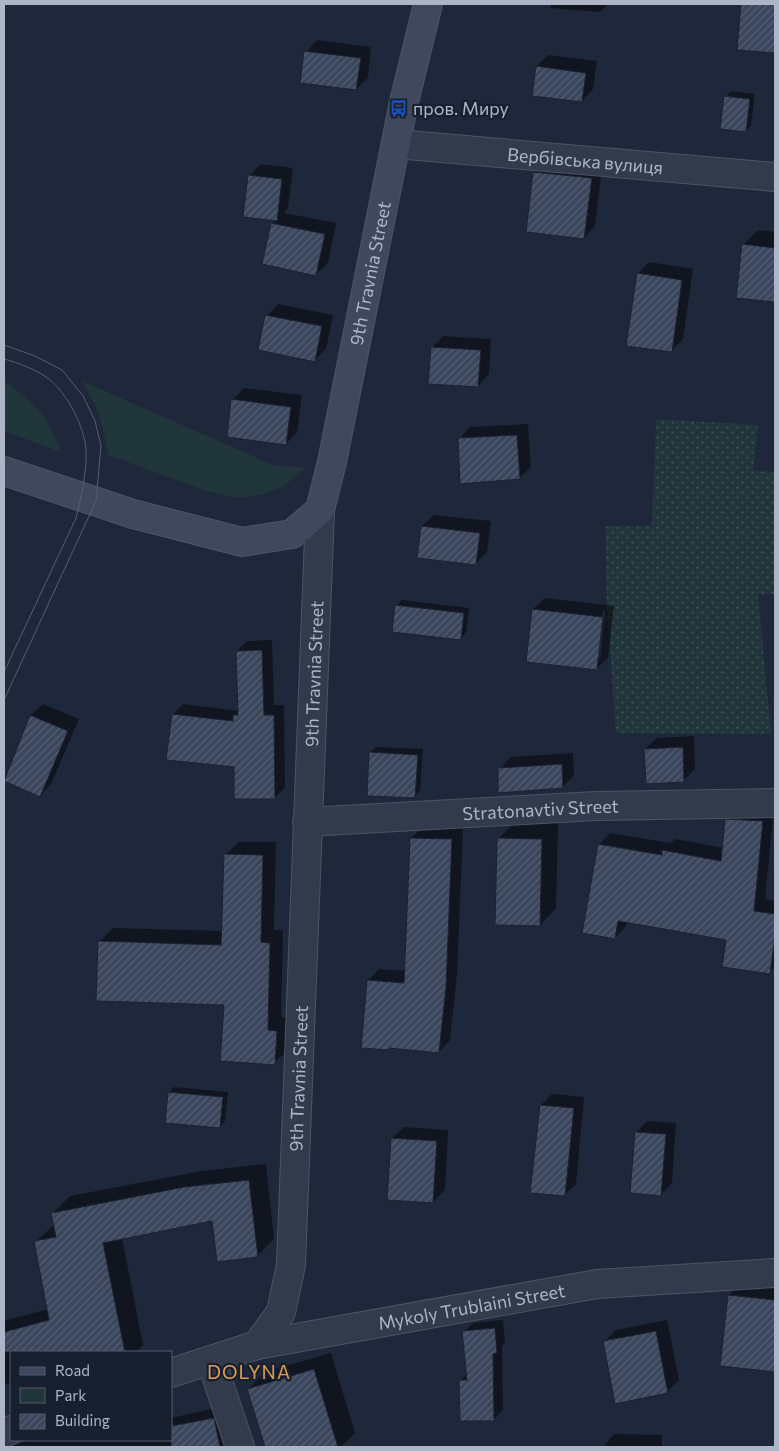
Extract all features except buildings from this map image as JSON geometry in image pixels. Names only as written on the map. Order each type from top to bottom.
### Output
[{"type":"main road","name":"9th Travnia Street","points":[[320,510],[332,462],[404,102],[428,4]]},
{"type":"main road","points":[[4,472],[133,514],[242,542],[292,534],[320,510]]},
{"type":"street","name":"Вербівська вулиця","points":[[396,144],[775,177]]},
{"type":"street","name":"9th Travnia Street","points":[[257,1345],[281,1312],[290,1265],[320,510]]},
{"type":"street","name":"Stratonavtiv Street","points":[[307,822],[596,806],[775,803]]},
{"type":"street","name":"Mykoly Trublaini Street","points":[[172,1373],[257,1345],[597,1284],[775,1273]]},
{"type":"street","points":[[211,1360],[240,1447]]},
{"type":"green space","points":[[4,381],[39,411],[51,429],[61,452],[4,431]]},
{"type":"green space","points":[[82,381],[273,465],[305,468],[284,486],[264,494],[238,498],[210,492],[108,455],[100,417]]},
{"type":"green space","points":[[656,419],[758,425],[753,470],[775,473],[775,594],[758,594],[771,734],[616,733],[607,608],[605,526],[652,526]]},
{"type":"tram line","points":[[4,345],[35,356],[62,370],[83,396],[95,421],[101,446],[96,501],[4,700]]},
{"type":"tram line","points":[[4,359],[39,373],[56,385],[74,411],[85,441],[86,450],[86,467],[76,518],[4,672]]},
{"type":"place","name":"пров. Миру","points":[[399,108]]},
{"type":"district","name":"DOLYNA","points":[[249,1371]]}]
